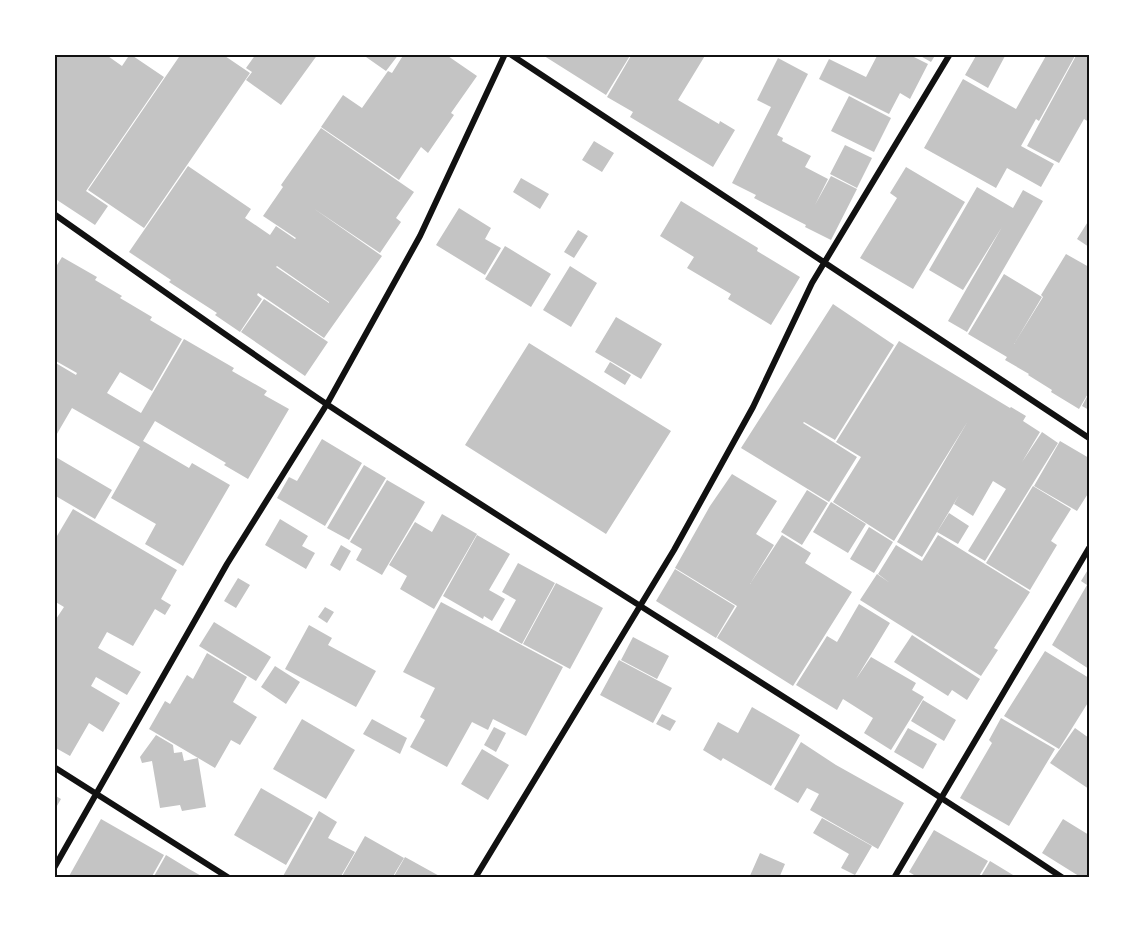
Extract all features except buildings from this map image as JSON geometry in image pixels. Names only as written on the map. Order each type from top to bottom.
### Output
[{"type":"street","points":[[54,868],[227,564],[327,404],[420,236],[505,54]]},
{"type":"street","points":[[510,54],[1089,438]]},
{"type":"street","points":[[475,878],[674,550],[753,407],[823,263],[950,54]]},
{"type":"street","points":[[54,214],[327,404],[943,798],[1063,878]]},
{"type":"street","points":[[894,878],[1089,548]]},
{"type":"street","points":[[54,766],[229,878]]}]
